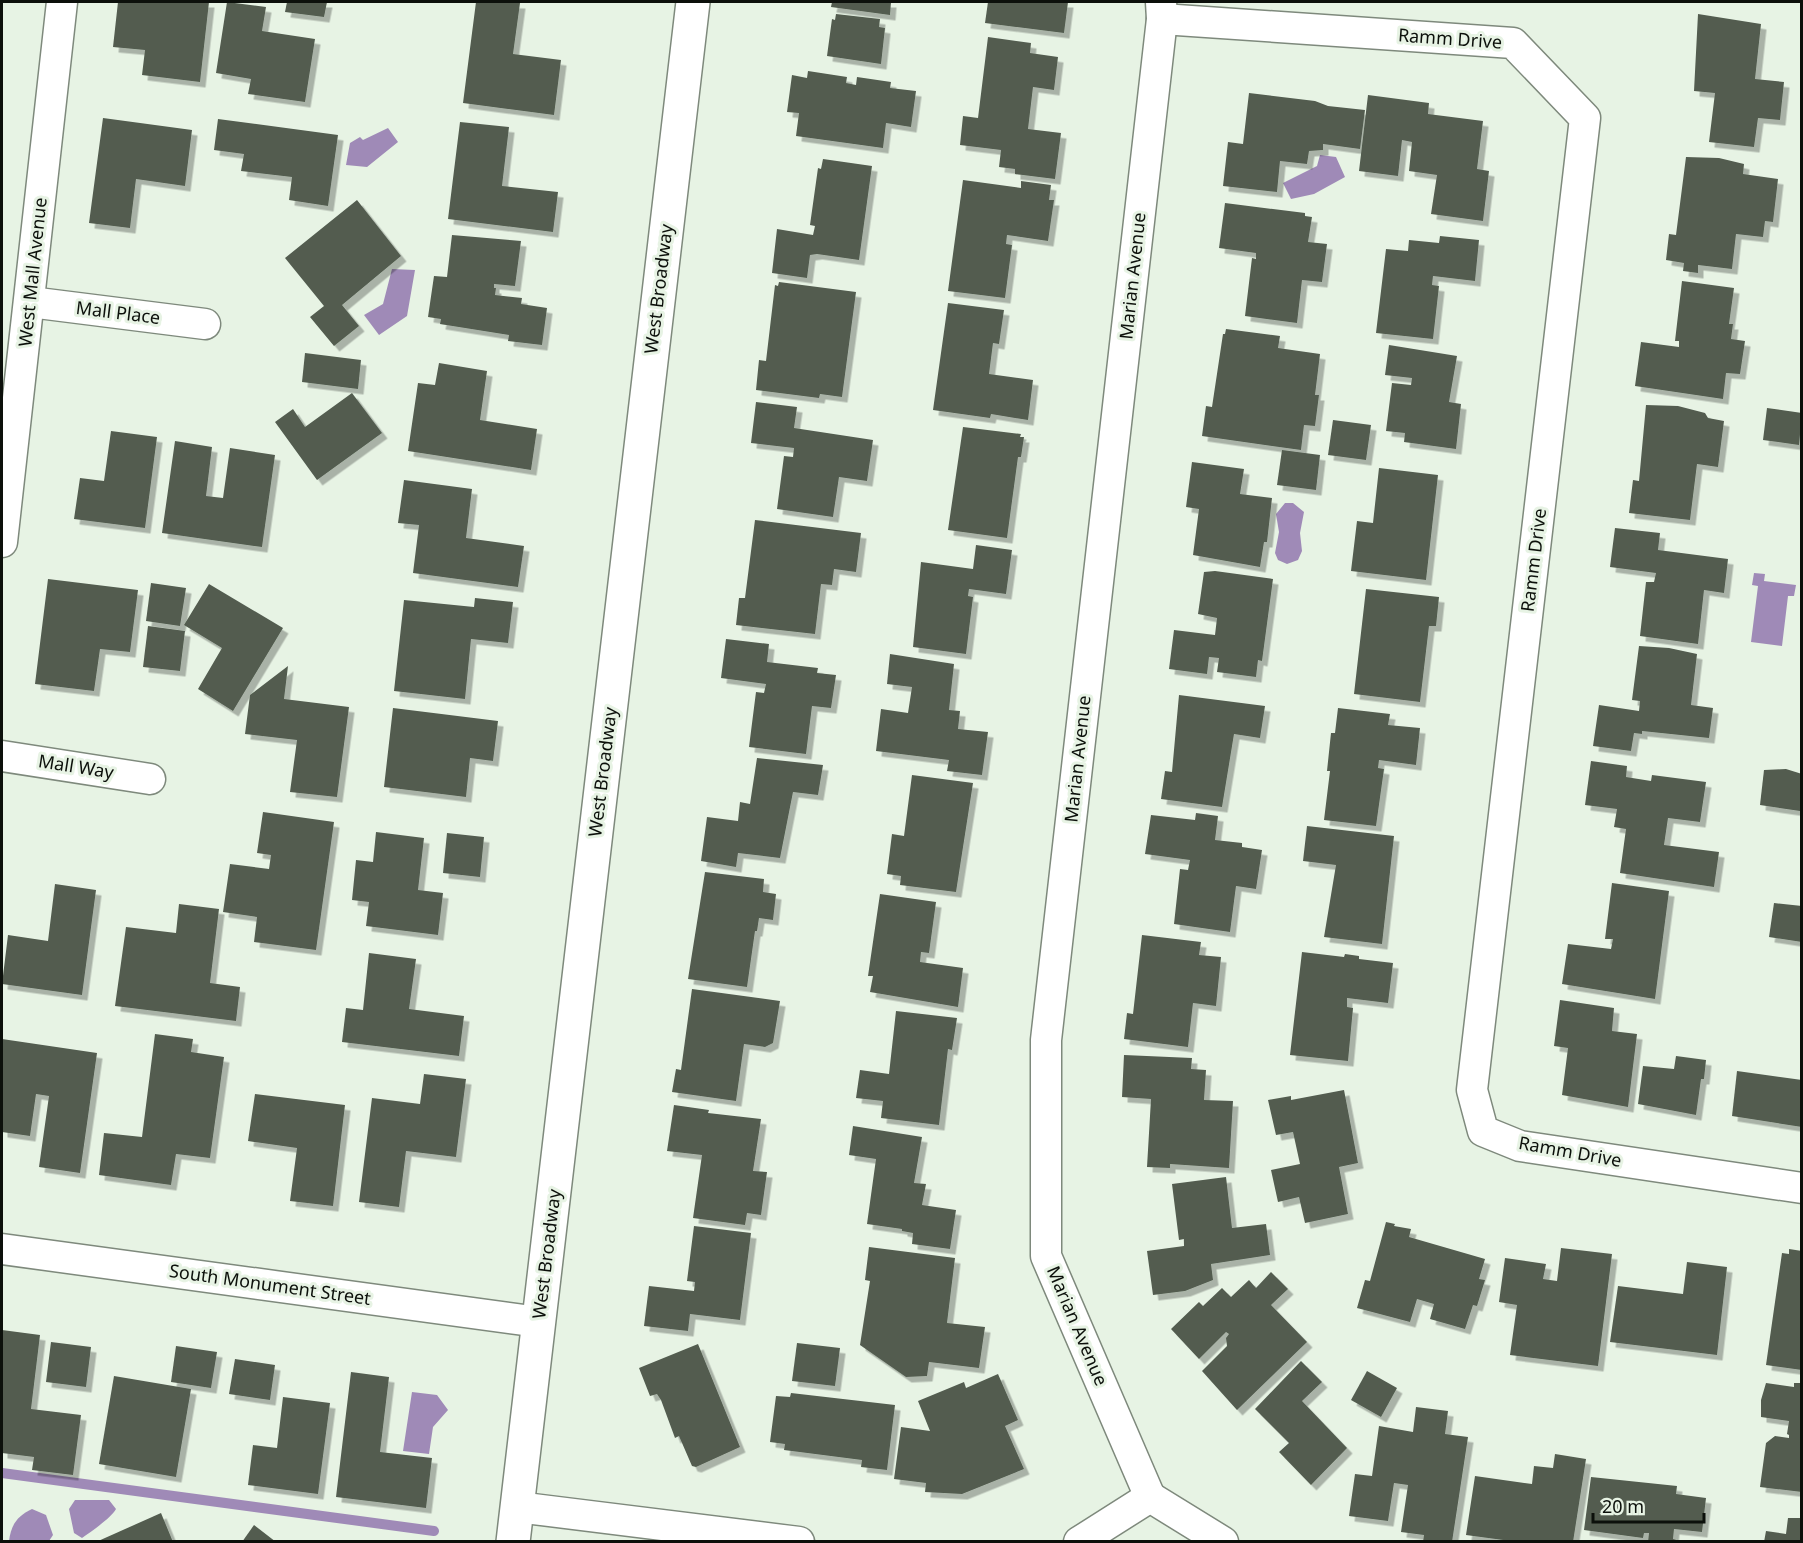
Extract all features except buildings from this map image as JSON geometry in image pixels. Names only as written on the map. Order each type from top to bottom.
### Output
[{"type":"main road","name":"West Broadway","points":[[513,1542],[693,2]]},
{"type":"street","name":"West Mall Avenue","points":[[2,542],[62,2]]},
{"type":"street","name":"Ramm Drive","points":[[1162,10],[1513,44],[1585,118],[1472,1090],[1483,1131],[1520,1146],[1802,1188]]},
{"type":"street","name":"Marian Avenue","points":[[1150,1497],[1046,1256],[1046,1040],[1162,10]]},
{"type":"street","name":"Mall Place","points":[[30,302],[205,324]]},
{"type":"street","name":"Mall Way","points":[[2,756],[150,779]]},
{"type":"street","name":"South Monument Street","points":[[2,1249],[539,1322]]},
{"type":"street","points":[[1079,1542],[1150,1497],[1223,1542]]},
{"type":"street","points":[[517,1507],[799,1542]]},
{"type":"shaded area","points":[[388,128],[398,142],[367,167],[346,165],[350,143],[360,137],[363,140]]},
{"type":"shaded area","points":[[1320,155],[1336,157],[1345,177],[1314,194],[1291,199],[1283,183],[1317,166]]},
{"type":"shaded area","points":[[392,269],[415,270],[407,316],[379,335],[364,315],[383,304]]},
{"type":"shaded area","points":[[1285,503],[1293,503],[1304,512],[1300,533],[1302,551],[1298,560],[1287,564],[1278,560],[1275,553],[1279,532],[1276,514]]},
{"type":"shaded area","points":[[1754,573],[1765,574],[1764,581],[1796,585],[1794,596],[1788,596],[1782,646],[1751,642],[1758,586],[1752,585]]},
{"type":"shaded area","points":[[412,1392],[437,1395],[448,1410],[433,1427],[429,1454],[403,1451]]},
{"type":"shaded area","points":[[75,1500],[109,1500],[116,1509],[106,1520],[82,1538],[74,1533],[69,1509]]},
{"type":"shaded area","points":[[32,1509],[46,1515],[53,1535],[49,1541],[9,1541],[11,1530],[16,1522]]},
{"type":"waterway","points":[[2,1473],[434,1531]]}]
